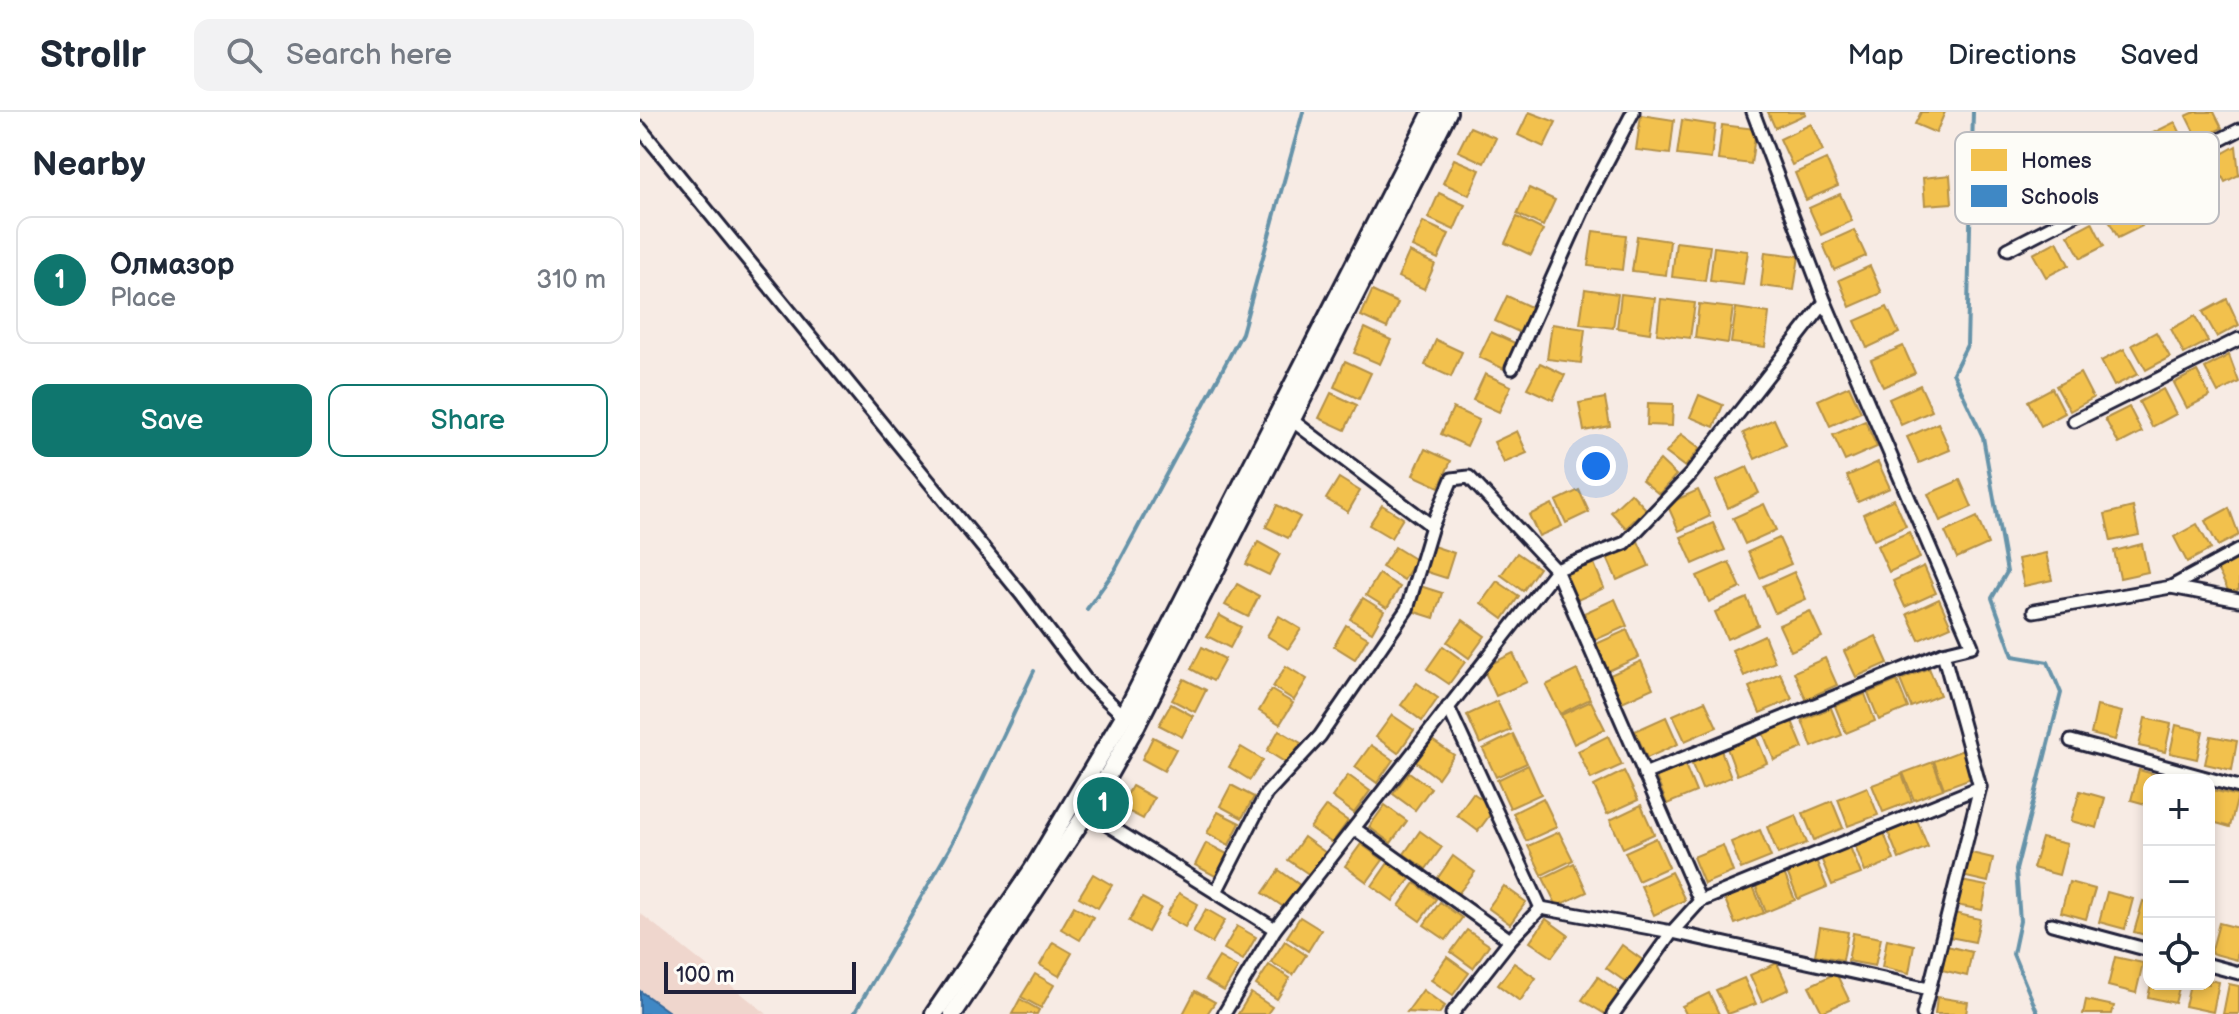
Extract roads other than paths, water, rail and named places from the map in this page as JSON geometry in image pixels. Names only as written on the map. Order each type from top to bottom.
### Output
[{"type":"main road","points":[[934,1014],[1033,869],[1124,716],[1432,112]]},
{"type":"main road","points":[[953,1014],[1087,812],[1137,724],[1448,112]]},
{"type":"street","points":[[1512,368],[1591,192],[1633,112]]},
{"type":"street","points":[[1644,774],[1943,653],[1972,646],[1825,302],[1753,112]]},
{"type":"street","points":[[640,128],[1021,594],[1086,680],[1124,716]]},
{"type":"street","points":[[2219,140],[2239,130]]},
{"type":"street","points":[[2008,249],[2057,224]]},
{"type":"street","points":[[1224,1014],[1275,929],[1556,570],[1625,543],[1691,474],[1825,302]]},
{"type":"street","points":[[2074,421],[2239,339]]},
{"type":"street","points":[[1293,421],[1432,526]]},
{"type":"street","points":[[1216,892],[1266,794],[1320,736],[1407,609],[1432,526],[1452,479],[1469,477],[1556,570],[1700,901]]},
{"type":"street","points":[[2034,611],[2171,587],[2239,550]]},
{"type":"street","points":[[2171,587],[2239,600]]},
{"type":"street","points":[[1923,1014],[1980,787],[1943,653]]},
{"type":"street","points":[[1448,707],[1541,908]]},
{"type":"street","points":[[2071,741],[2239,787]]},
{"type":"street","points":[[1613,1014],[1672,932],[1700,901],[1980,787]]},
{"type":"street","points":[[1087,812],[1275,929]]},
{"type":"street","points":[[1355,829],[1510,940]]},
{"type":"street","points":[[1541,908],[1672,932],[1929,989]]},
{"type":"street","points":[[1452,1014],[1510,940],[1541,908]]},
{"type":"street","points":[[2052,924],[2143,948]]},
{"type":"street","points":[[2215,967],[2239,973]]},
{"type":"waterway","points":[[1087,609],[1115,570],[1242,333],[1303,112]]},
{"type":"waterway","points":[[1972,132],[1973,112]]},
{"type":"waterway","points":[[1970,224],[1967,345],[1953,373],[1983,437],[2007,572],[1992,598],[2013,656],[2048,662],[2061,693],[2016,870],[2020,921],[2013,954],[2038,1014]]},
{"type":"waterway","points":[[854,1014],[952,844],[1034,671]]},
{"type":"place","name":"Олмазор","points":[[1103,803]]}]
